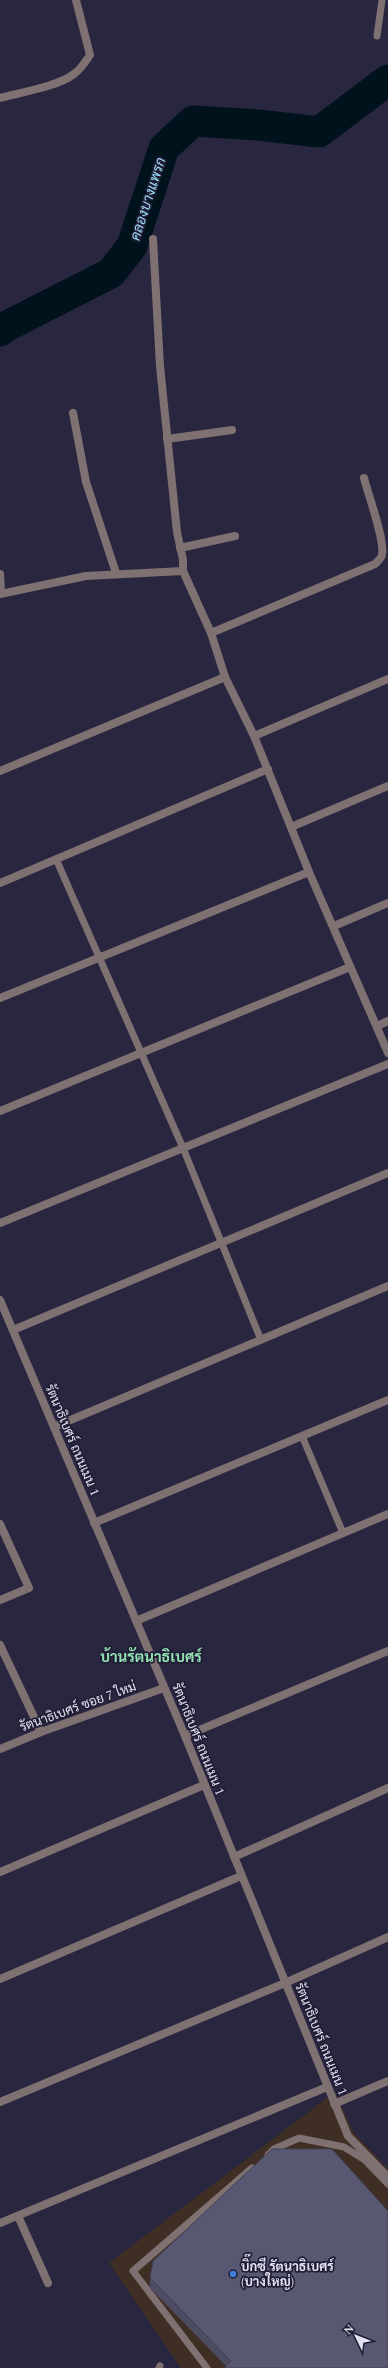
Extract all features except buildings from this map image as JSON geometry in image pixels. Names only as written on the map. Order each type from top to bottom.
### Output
[{"type":"street","points":[[0,98],[60,81],[74,74],[85,64],[90,55],[76,0]]},
{"type":"street","points":[[153,239],[155,297],[168,439],[183,571],[211,633],[226,678],[254,736],[309,872],[334,926],[350,967],[388,1053]]},
{"type":"street","points":[[73,413],[86,482],[116,573]]},
{"type":"street","points":[[168,439],[232,430]]},
{"type":"street","points":[[211,633],[375,564],[380,560],[383,553],[364,478]]},
{"type":"street","points":[[180,548],[235,536]]},
{"type":"street","points":[[0,574],[1,593],[86,576],[116,573],[183,571]]},
{"type":"street","points":[[0,771],[226,678]]},
{"type":"street","points":[[254,736],[388,679]]},
{"type":"street","points":[[0,883],[268,769]]},
{"type":"street","points":[[291,827],[388,786]]},
{"type":"street","points":[[0,998],[309,872]]},
{"type":"street","points":[[334,926],[388,903]]},
{"type":"street","points":[[0,1111],[350,967]]},
{"type":"street","points":[[377,1026],[388,1021]]},
{"type":"street","points":[[0,1223],[388,1064]]},
{"type":"street","points":[[13,1330],[388,1173]]},
{"type":"street","points":[[54,1427],[388,1286]]},
{"type":"street","name":"รัตนาธิเบศร์ ถนนเมน 1","points":[[0,1300],[4,1319],[13,1330],[185,1736],[348,2136],[388,2178]]},
{"type":"street","points":[[94,1522],[388,1400]]},
{"type":"street","points":[[136,1621],[388,1514]]},
{"type":"street","points":[[0,1524],[29,1588],[0,1600]]},
{"type":"street","points":[[0,1645],[41,1732]]},
{"type":"street","points":[[185,1736],[388,1651]]},
{"type":"street","name":"รัตนาธิเบศร์ ซอย 7 ใหม่","points":[[0,1749],[41,1732],[164,1688]]},
{"type":"street","points":[[0,1872],[204,1785]]},
{"type":"street","points":[[234,1857],[388,1788]]},
{"type":"street","points":[[0,1979],[241,1876]]},
{"type":"street","points":[[0,2102],[285,1983],[388,1937]]},
{"type":"street","points":[[334,2104],[388,2081]]},
{"type":"street","points":[[0,2223],[327,2087]]},
{"type":"street","points":[[18,2216],[48,2283]]},
{"type":"lane","points":[[377,36],[382,0]]},
{"type":"lane","points":[[56,859],[183,1148],[261,1340]]},
{"type":"lane","points":[[302,1436],[344,1533]]},
{"type":"lane","points":[[207,2368],[133,2271],[274,2149],[299,2138],[344,2147],[365,2160],[388,2184]]},
{"type":"shaded area","points":[[335,2092],[354,2133],[388,2169],[388,2368],[181,2368],[109,2263]]},
{"type":"waterway","name":"คลองบางแพรก","points":[[0,331],[5,327],[111,273],[132,246],[164,148],[193,121],[258,125],[319,132],[388,80]]},
{"type":"place","name":"บิ๊กซี รัตนาธิเบศร์ (บางใหญ่)","points":[[233,2274]]},
{"type":"district","name":"บ้านรัตนาธิเบศร์","points":[[151,1657]]}]
